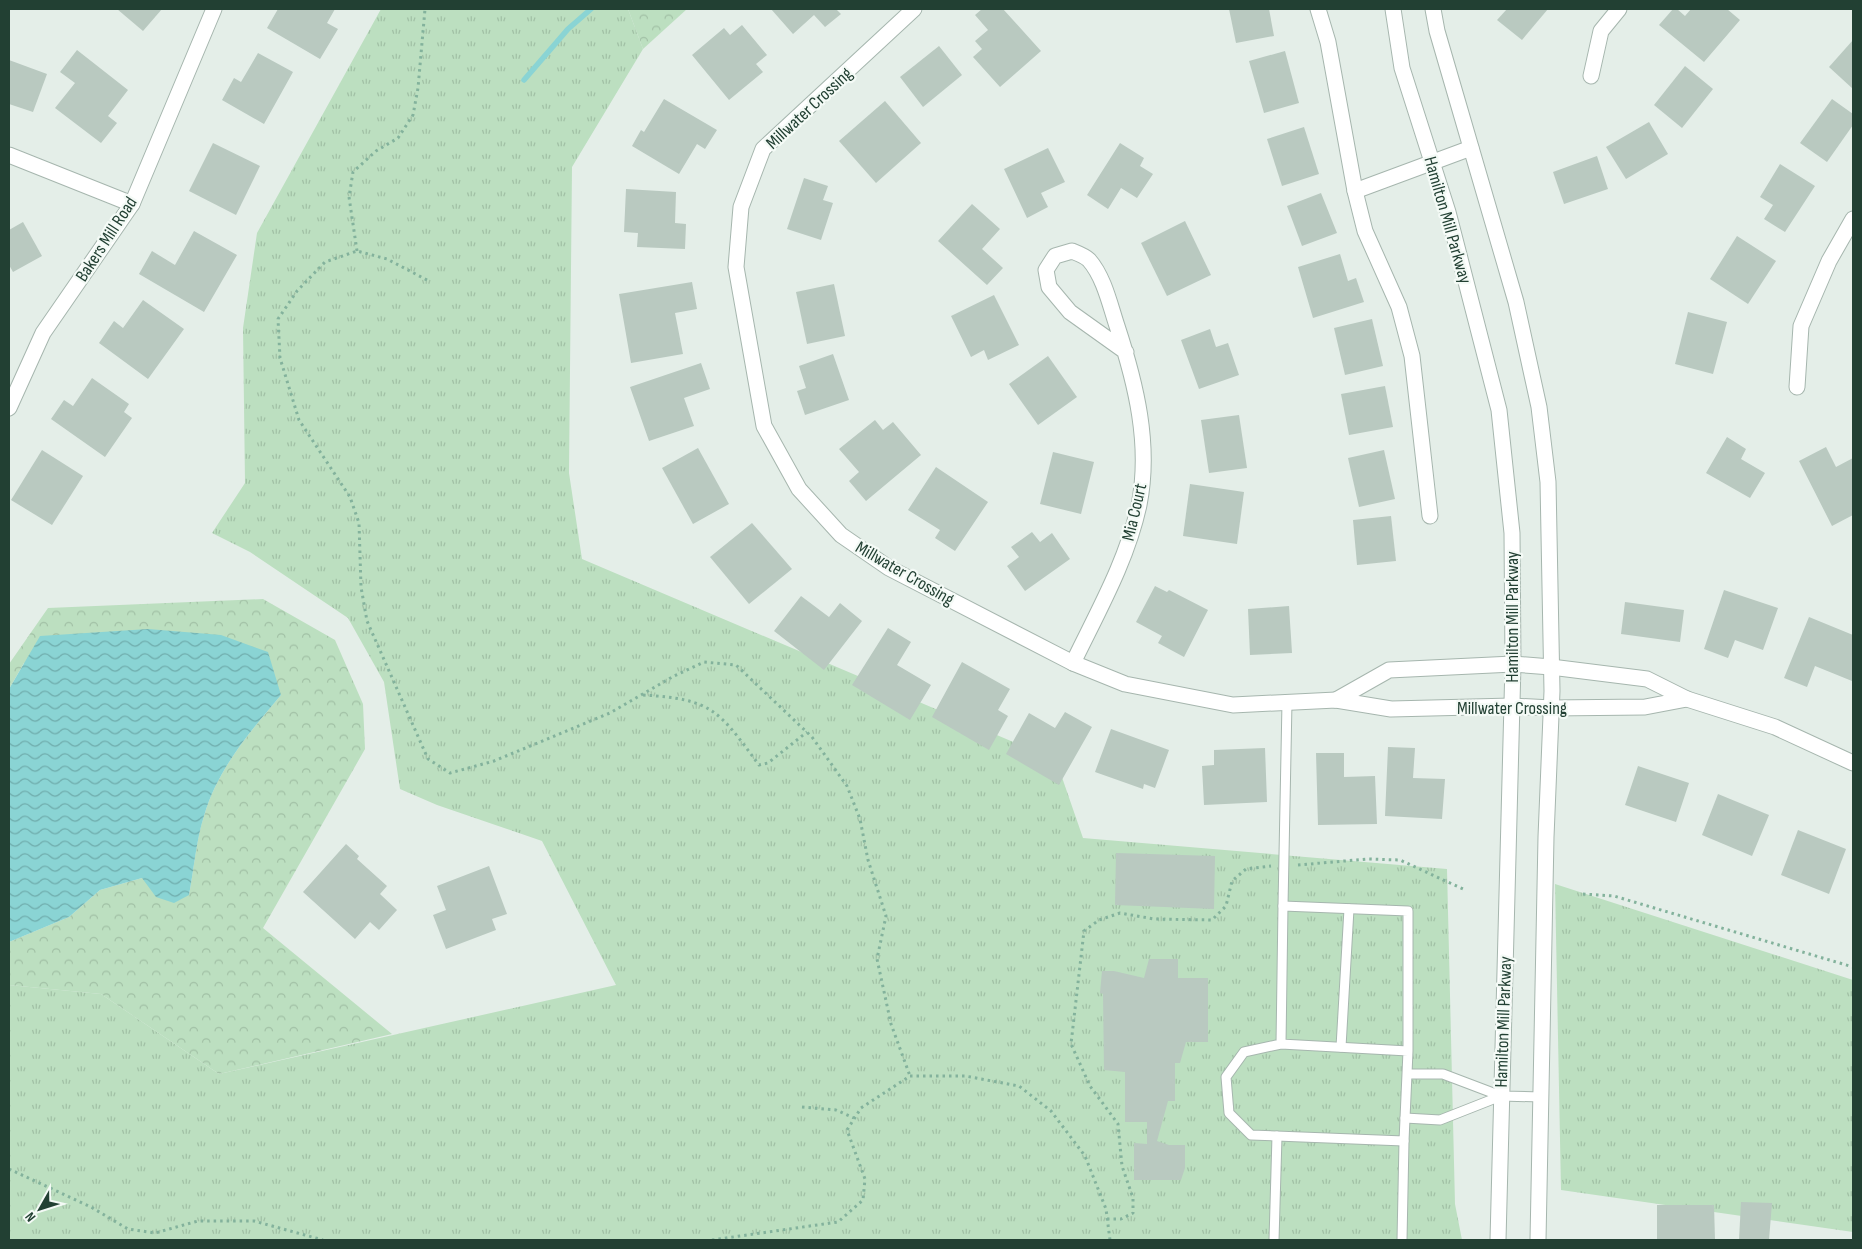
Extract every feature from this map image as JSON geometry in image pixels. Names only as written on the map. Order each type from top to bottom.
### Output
[{"type":"street","name":"Bakers Mill Road","points":[[9,408],[44,333],[132,204],[214,9]]},
{"type":"street","name":"Millwater Crossing","points":[[914,9],[763,149],[741,207],[736,267],[764,426],[799,489],[841,535],[889,568],[1073,664],[1125,684],[1233,705],[1336,700],[1391,709],[1512,706],[1551,708],[1645,707],[1687,699]]},
{"type":"street","points":[[1318,9],[1328,42],[1355,191],[1365,231],[1399,306],[1412,356],[1430,516]]},
{"type":"street","name":"Hamilton Mill Parkway","points":[[1393,9],[1402,68],[1448,212],[1499,410],[1512,533],[1513,664],[1498,1240]]},
{"type":"street","points":[[1433,9],[1437,31],[1516,302],[1539,407],[1548,482],[1552,667],[1538,1240]]},
{"type":"street","points":[[1591,76],[1601,31],[1619,9]]},
{"type":"street","points":[[1355,191],[1471,148]]},
{"type":"street","points":[[9,155],[132,204]]},
{"type":"street","points":[[1797,387],[1801,326],[1829,261],[1853,219]]},
{"type":"street","name":"Mia Court","points":[[1073,664],[1124,552],[1139,505],[1144,458],[1140,410],[1126,352],[1101,281],[1088,259],[1072,251],[1056,256],[1046,270],[1050,287],[1070,312],[1126,352]]},
{"type":"street","name":"Millwater Crossing","points":[[1336,700],[1389,670],[1513,664],[1552,667],[1647,679],[1687,699],[1775,727],[1853,763]]},
{"type":"lane","points":[[1281,1044],[1288,702]]},
{"type":"lane","points":[[1283,906],[1408,911],[1408,1074],[1404,1141],[1402,1240]]},
{"type":"lane","points":[[1341,1047],[1349,908]]},
{"type":"lane","points":[[1404,1141],[1251,1134],[1228,1113],[1226,1076],[1244,1052],[1281,1044],[1408,1051]]},
{"type":"lane","points":[[1408,1074],[1443,1074],[1501,1096],[1541,1097]]},
{"type":"lane","points":[[1405,1118],[1440,1120],[1501,1096]]},
{"type":"lane","points":[[1274,1240],[1277,1136]]},
{"type":"path","points":[[357,251],[349,197],[354,172],[376,151],[398,138],[413,115],[418,88],[425,9]]},
{"type":"path","points":[[427,280],[387,259],[357,251],[325,262],[297,291],[278,319],[280,358],[299,420],[350,497],[359,523],[361,587],[366,621],[428,759],[450,773],[494,761],[601,717],[674,676],[704,662],[736,665],[807,732],[847,786],[860,819],[868,860],[886,916],[877,959],[891,1024],[910,1076]]},
{"type":"path","points":[[642,695],[674,696],[698,702],[710,708],[730,726],[759,765],[774,758],[807,732]]},
{"type":"path","points":[[1297,865],[1368,859],[1400,860],[1463,889]]},
{"type":"path","points":[[1107,1219],[1121,1219],[1133,1213],[1133,1198],[1122,1166],[1118,1124],[1090,1086],[1070,1044],[1084,931],[1099,920],[1120,913],[1154,919],[1212,920],[1226,906],[1232,882],[1246,869],[1268,866]]},
{"type":"path","points":[[1583,894],[1614,896],[1853,967]]},
{"type":"path","points":[[712,1240],[838,1222],[863,1200],[865,1179],[847,1130],[861,1108],[910,1076],[965,1076],[1019,1086],[1052,1111],[1085,1156],[1106,1209],[1110,1240]]},
{"type":"path","points":[[802,1107],[836,1110],[854,1118]]},
{"type":"path","points":[[9,1169],[33,1182],[91,1207],[128,1229],[155,1233],[198,1221],[254,1221],[323,1240]]},
{"type":"green space","points":[[381,9],[628,9],[643,49],[572,167],[569,473],[582,559],[1056,760],[1083,838],[1447,869],[1455,1204],[1462,1240],[9,1240],[9,985],[101,994],[219,1074],[616,985],[542,841],[437,805],[400,789],[384,682],[348,618],[250,552],[212,533],[245,483],[243,328],[257,233]]},
{"type":"green space","points":[[628,9],[687,9],[643,49]]},
{"type":"green space","points":[[263,599],[335,640],[363,704],[365,749],[263,928],[392,1034],[219,1074],[101,994],[9,985],[9,942],[69,917],[100,890],[142,878],[189,895],[201,825],[210,799],[226,766],[236,751],[281,695],[24,663],[9,689],[9,664],[48,608]]},
{"type":"green space","points":[[1555,884],[1853,980],[1853,1232],[1561,1190]]},
{"type":"water","points":[[148,629],[221,635],[268,652],[281,695],[236,751],[226,766],[210,799],[201,826],[189,895],[174,903],[156,897],[142,878],[100,890],[69,917],[9,942],[9,689],[40,636]]},
{"type":"building","points":[[117,9],[162,9],[143,31]]},
{"type":"building","points":[[278,9],[335,9],[327,23],[338,29],[320,59],[267,28]]},
{"type":"building","points":[[771,9],[836,9],[841,14],[825,27],[814,15],[793,34]]},
{"type":"building","points":[[982,9],[1003,9],[1041,51],[1000,87],[973,57],[982,49],[975,41],[988,30],[975,15]]},
{"type":"building","points":[[1229,9],[1269,9],[1274,36],[1236,43]]},
{"type":"building","points":[[1507,9],[1548,9],[1522,40],[1497,20]]},
{"type":"building","points":[[1673,9],[1677,9],[1685,16],[1691,9],[1727,9],[1740,20],[1704,62],[1659,25]]},
{"type":"building","points":[[742,25],[767,55],[756,64],[763,72],[729,100],[692,55],[724,28],[730,35]]},
{"type":"building","points":[[1853,40],[1853,89],[1829,67]]},
{"type":"building","points":[[939,46],[962,75],[923,107],[900,77]]},
{"type":"building","points":[[77,50],[128,90],[108,116],[117,123],[101,143],[55,108],[75,83],[60,72]]},
{"type":"building","points":[[1285,51],[1299,103],[1264,113],[1249,61]]},
{"type":"building","points":[[258,53],[293,72],[264,124],[222,100],[234,78],[241,82]]},
{"type":"building","points":[[9,60],[47,74],[33,112],[9,104]]},
{"type":"building","points":[[1685,66],[1713,89],[1682,128],[1654,105]]},
{"type":"building","points":[[664,99],[717,130],[705,149],[697,144],[679,174],[632,146],[641,130],[644,132]]},
{"type":"building","points":[[1832,99],[1853,114],[1853,125],[1827,162],[1800,143]]},
{"type":"building","points":[[885,101],[921,143],[876,183],[839,141]]},
{"type":"building","points":[[1649,122],[1668,154],[1626,179],[1606,147]]},
{"type":"building","points":[[1304,127],[1319,174],[1282,186],[1267,139]]},
{"type":"building","points":[[213,143],[260,166],[236,215],[189,191]]},
{"type":"building","points":[[1120,143],[1144,158],[1140,166],[1153,174],[1137,198],[1121,188],[1108,209],[1087,195]]},
{"type":"building","points":[[1048,148],[1065,182],[1041,193],[1048,207],[1027,218],[1004,169]]},
{"type":"building","points":[[1597,156],[1608,189],[1564,204],[1553,172]]},
{"type":"building","points":[[1780,164],[1815,186],[1785,232],[1764,219],[1773,205],[1760,197]]},
{"type":"building","points":[[804,178],[828,186],[823,200],[833,203],[821,240],[787,229]]},
{"type":"building","points":[[626,189],[676,192],[675,223],[686,224],[685,249],[637,247],[638,233],[624,232]]},
{"type":"building","points":[[1321,193],[1337,233],[1302,246],[1287,206]]},
{"type":"building","points":[[972,204],[1000,229],[982,249],[1003,268],[987,285],[938,241]]},
{"type":"building","points":[[1185,221],[1211,275],[1167,296],[1141,243]]},
{"type":"building","points":[[23,222],[42,256],[13,272],[9,265],[9,230]]},
{"type":"building","points":[[194,231],[237,255],[204,312],[139,274],[152,251],[175,265]]},
{"type":"building","points":[[1737,236],[1776,261],[1748,304],[1710,279]]},
{"type":"building","points":[[1340,254],[1348,281],[1356,278],[1364,302],[1313,318],[1298,267]]},
{"type":"building","points":[[692,282],[697,309],[675,313],[683,354],[631,363],[619,294]]},
{"type":"building","points":[[834,284],[845,336],[807,344],[796,292]]},
{"type":"building","points":[[994,295],[1019,345],[988,360],[984,350],[971,357],[951,316]]},
{"type":"building","points":[[143,300],[184,329],[148,379],[99,343],[114,321],[123,328]]},
{"type":"building","points":[[1688,312],[1727,322],[1713,374],[1675,364]]},
{"type":"building","points":[[1372,319],[1383,366],[1345,375],[1334,328]]},
{"type":"building","points":[[1210,329],[1216,347],[1228,343],[1239,375],[1199,389],[1181,340]]},
{"type":"building","points":[[833,354],[849,400],[805,415],[797,391],[806,388],[799,366]]},
{"type":"building","points":[[1048,356],[1077,397],[1038,425],[1009,384]]},
{"type":"building","points":[[701,363],[710,389],[684,398],[694,426],[649,441],[630,387]]},
{"type":"building","points":[[92,378],[129,404],[124,412],[132,418],[105,457],[51,419],[64,400],[73,406]]},
{"type":"building","points":[[1385,386],[1393,427],[1349,435],[1341,394]]},
{"type":"building","points":[[1239,415],[1247,468],[1209,473],[1201,420]]},
{"type":"building","points":[[875,420],[883,430],[893,422],[921,455],[866,501],[849,481],[859,472],[839,449]]},
{"type":"building","points":[[1727,437],[1746,449],[1741,459],[1765,473],[1750,498],[1706,473]]},
{"type":"building","points":[[1826,447],[1836,467],[1853,458],[1853,515],[1832,526],[1799,461]]},
{"type":"building","points":[[698,448],[729,504],[693,524],[662,468]]},
{"type":"building","points":[[42,450],[83,476],[52,525],[11,500]]},
{"type":"building","points":[[1384,450],[1395,499],[1359,507],[1348,458]]},
{"type":"building","points":[[1053,452],[1094,462],[1081,514],[1040,504]]},
{"type":"building","points":[[936,467],[988,502],[955,551],[935,538],[940,530],[908,510]]},
{"type":"building","points":[[1190,484],[1244,492],[1237,544],[1183,536]]},
{"type":"building","points":[[1391,516],[1396,561],[1357,565],[1353,520]]},
{"type":"building","points":[[752,523],[792,569],[749,604],[710,557]]},
{"type":"building","points":[[1032,532],[1040,542],[1052,533],[1070,559],[1025,591],[1007,566],[1019,557],[1011,547]]},
{"type":"building","points":[[1155,586],[1167,592],[1169,590],[1208,610],[1184,657],[1158,643],[1162,636],[1136,622]]},
{"type":"building","points":[[1724,590],[1778,608],[1763,650],[1735,640],[1728,658],[1704,649]]},
{"type":"building","points":[[801,596],[829,617],[840,603],[862,621],[824,670],[774,631]]},
{"type":"building","points":[[1625,602],[1684,610],[1680,642],[1621,634]]},
{"type":"building","points":[[1289,606],[1292,653],[1250,655],[1248,609]]},
{"type":"building","points":[[1809,617],[1853,635],[1852,681],[1815,666],[1807,687],[1784,678]]},
{"type":"building","points":[[888,628],[911,642],[897,665],[931,685],[910,720],[852,685]]},
{"type":"building","points":[[962,662],[1010,689],[998,710],[1008,716],[989,750],[932,717]]},
{"type":"building","points":[[1065,712],[1092,727],[1059,785],[1006,754],[1029,713],[1055,728]]},
{"type":"building","points":[[1111,729],[1169,750],[1155,788],[1144,784],[1143,789],[1095,772]]},
{"type":"building","points":[[1388,747],[1415,748],[1413,778],[1445,779],[1442,819],[1385,816]]},
{"type":"building","points":[[1265,748],[1267,802],[1204,805],[1202,766],[1214,765],[1214,750]]},
{"type":"building","points":[[1316,753],[1344,753],[1344,777],[1375,776],[1377,824],[1318,825]]},
{"type":"building","points":[[1638,766],[1689,783],[1676,822],[1625,805]]},
{"type":"building","points":[[1718,794],[1769,815],[1752,856],[1702,835]]},
{"type":"building","points":[[1798,830],[1846,849],[1829,894],[1781,875]]},
{"type":"building","points":[[346,844],[359,856],[357,859],[387,886],[380,894],[397,910],[379,930],[370,922],[355,939],[303,892]]},
{"type":"building","points":[[1116,853],[1215,856],[1214,909],[1115,905]]},
{"type":"building","points":[[489,866],[507,914],[492,919],[496,930],[446,949],[433,915],[446,910],[437,886]]},
{"type":"building","points":[[1149,959],[1178,959],[1178,978],[1208,978],[1208,1042],[1186,1042],[1180,1063],[1175,1063],[1175,1101],[1168,1101],[1157,1141],[1169,1145],[1185,1145],[1185,1168],[1181,1180],[1134,1180],[1134,1143],[1147,1144],[1147,1122],[1125,1122],[1125,1072],[1104,1070],[1103,994],[1100,993],[1102,971],[1114,971],[1144,978]]},
{"type":"building","points":[[1741,1202],[1772,1203],[1769,1240],[1739,1240]]},
{"type":"building","points":[[1657,1205],[1714,1205],[1715,1240],[1657,1240]]},
{"type":"waterway","points":[[524,80],[568,29],[591,9]]}]
